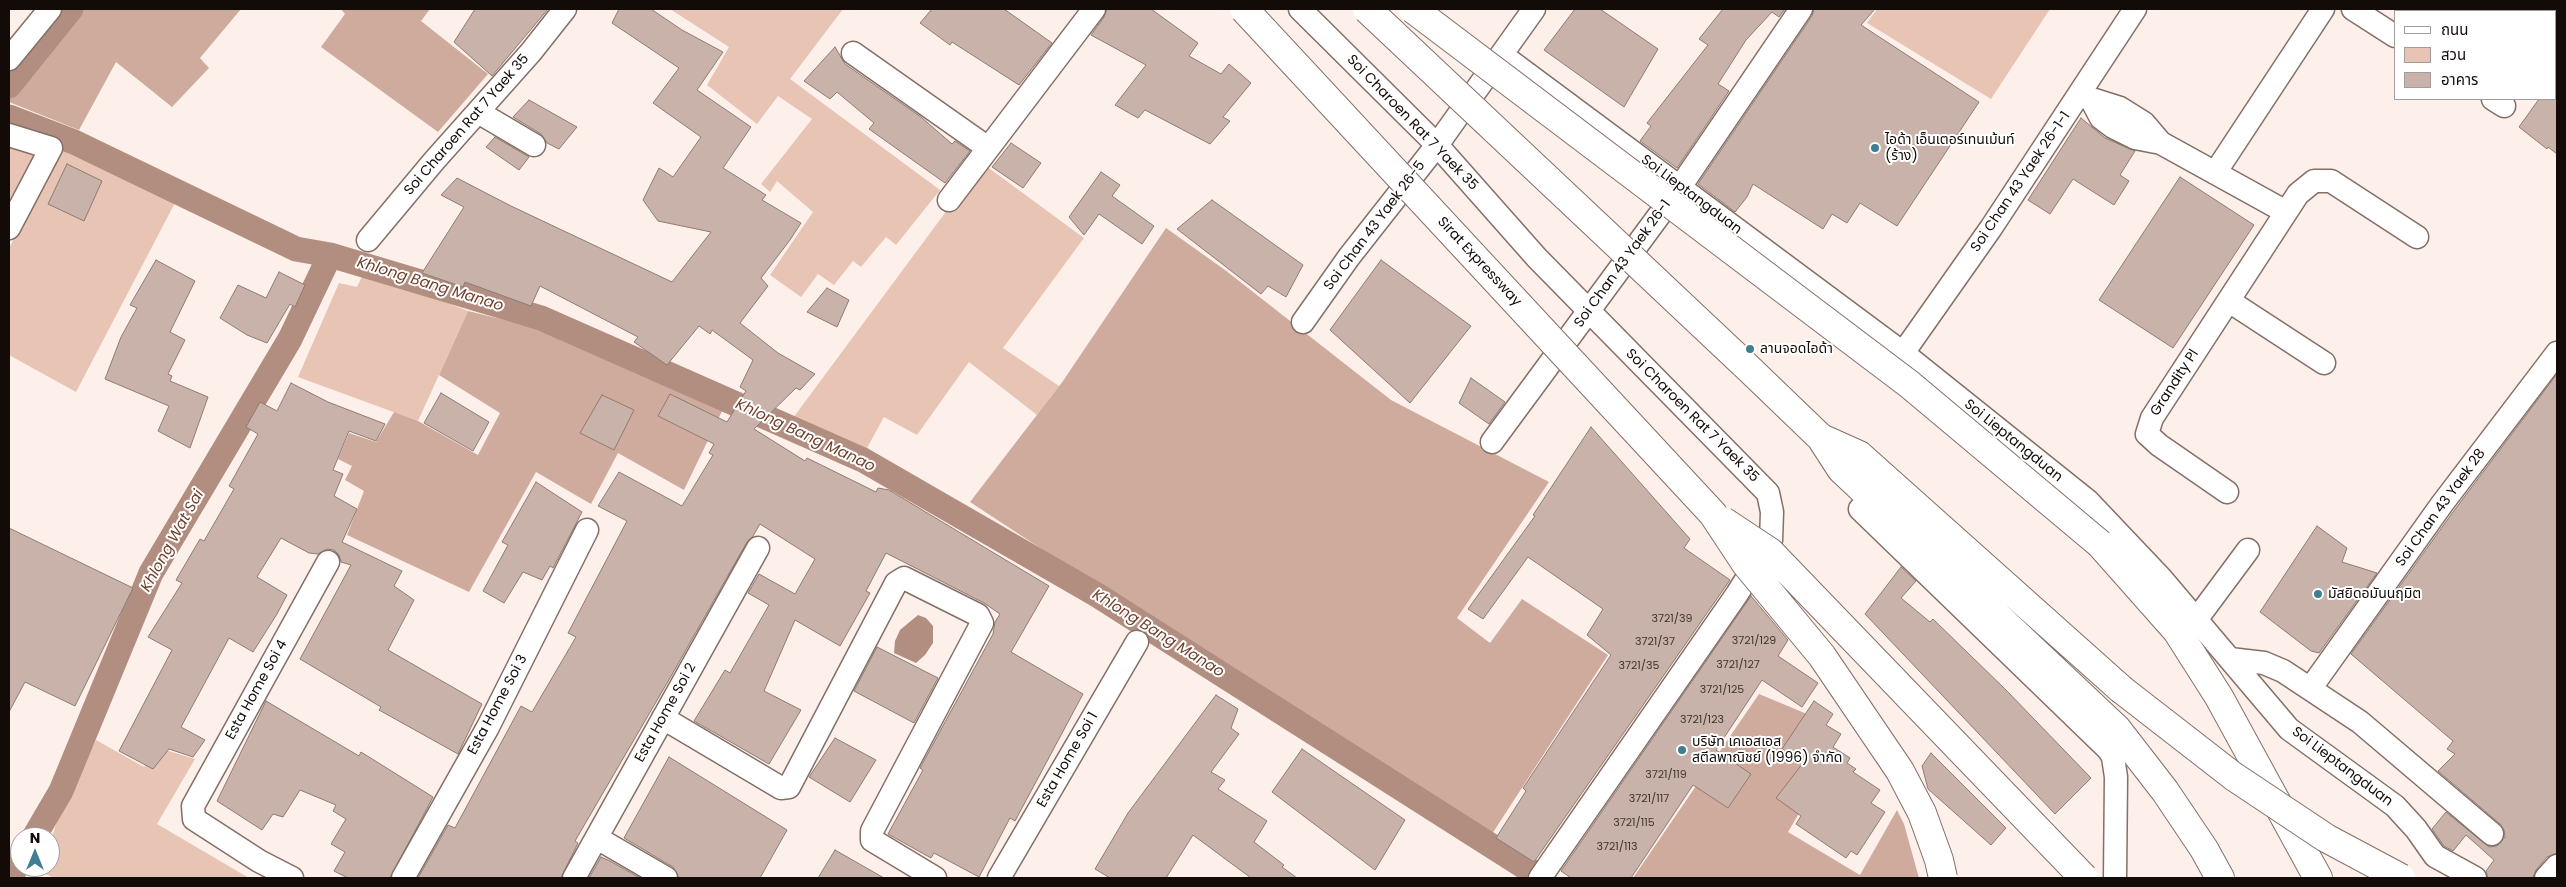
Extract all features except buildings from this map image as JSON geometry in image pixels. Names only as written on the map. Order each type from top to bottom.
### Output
[{"type":"highway","name":"Sirat Expressway","points":[[1244,9],[1713,514]]},
{"type":"highway","points":[[1367,9],[1821,438],[1842,469],[2117,729],[2165,791],[2204,849],[2220,878]]},
{"type":"highway","points":[[1413,9],[1909,384],[2100,544],[2177,631],[2219,697],[2318,878]]},
{"type":"highway","points":[[1821,438],[1859,455],[2121,690],[2225,770],[2326,838],[2401,878]]},
{"type":"highway","points":[[1713,514],[1746,564],[1822,656],[1900,771],[1922,814],[1939,860],[1943,878]]},
{"type":"highway","points":[[1713,514],[1770,552],[2084,878]]},
{"type":"street","points":[[9,59],[50,9]]},
{"type":"street","name":"Soi Charoen Rat 7 Yaek 35","points":[[368,240],[531,52],[565,9]]},
{"type":"street","points":[[948,200],[1094,9]]},
{"type":"street","name":"Soi Charoen Rat 7 Yaek 35","points":[[1300,9],[1437,145],[1537,258],[1768,493],[1772,512],[1771,540],[1737,594],[1543,873]]},
{"type":"street","name":"Soi Chan 43 Yaek 26-5","points":[[1303,322],[1349,257],[1437,145],[1534,9]]},
{"type":"street","name":"Soi Chan 43 Yaek 26-1","points":[[1492,442],[1680,187],[1801,9]]},
{"type":"street","name":"Soi Chan 43 Yaek 26-1-1","points":[[1903,353],[2086,98],[2136,9]]},
{"type":"street","points":[[2215,173],[2323,9]]},
{"type":"street","points":[[2353,9],[2394,35]]},
{"type":"street","points":[[854,54],[988,148]]},
{"type":"street","name":"Soi Lieptangduan","points":[[1502,55],[1903,353],[2088,501],[2161,578],[2290,728],[2394,806],[2416,829],[2436,856],[2475,878]]},
{"type":"street","points":[[2086,98],[2120,108],[2144,123],[2161,143],[2286,212]]},
{"type":"street","points":[[478,112],[534,145]]},
{"type":"street","points":[[9,135],[50,148],[9,228]]},
{"type":"street","name":"Grandity Pl","points":[[2227,492],[2158,445],[2147,434],[2152,418],[2286,212],[2305,187],[2314,182],[2331,181],[2417,237]]},
{"type":"street","points":[[2229,301],[2324,363]]},
{"type":"street","name":"Soi Chan 43 Yaek 28","points":[[2310,689],[2442,504],[2557,353]]},
{"type":"street","points":[[1860,509],[2110,750],[2116,777],[2116,878]]},
{"type":"street","name":"Esta Home Soi 3","points":[[403,878],[488,727],[587,530]]},
{"type":"street","name":"Esta Home Soi 2","points":[[574,878],[758,548]]},
{"type":"street","points":[[2196,620],[2248,550]]},
{"type":"street","name":"Esta Home Soi 4","points":[[292,878],[259,861],[194,819],[193,806],[328,562]]},
{"type":"street","points":[[664,718],[781,788],[789,787],[896,583],[904,578],[978,615],[982,624],[872,831],[872,840],[935,878]]},
{"type":"street","name":"Esta Home Soi 1","points":[[999,878],[1137,642]]},
{"type":"street","points":[[2230,659],[2264,663],[2283,671],[2360,722],[2492,834]]},
{"type":"street","points":[[597,838],[666,878]]},
{"type":"street","points":[[2546,878],[2557,866]]},
{"type":"green space","points":[[670,9],[843,9],[790,79],[940,190],[896,245],[886,237],[861,267],[853,261],[834,285],[818,274],[801,297],[770,275],[813,212],[777,181],[770,192],[761,184],[812,119],[778,96],[757,124],[707,85],[729,47]]},
{"type":"green space","points":[[1877,9],[2050,9],[1991,99],[1867,23]]},
{"type":"green space","points":[[2504,9],[2557,9],[2557,40],[2556,10]]},
{"type":"green space","points":[[9,140],[37,150],[9,201]]},
{"type":"green space","points":[[62,147],[177,199],[76,392],[9,355],[9,248]]},
{"type":"green space","points":[[982,163],[1084,238],[1003,348],[1059,386],[1037,415],[969,362],[917,435],[884,417],[867,448],[793,418]]},
{"type":"green space","points":[[365,270],[468,311],[418,421],[298,377],[339,283],[357,287]]},
{"type":"green space","points":[[96,740],[144,767],[159,748],[195,759],[157,824],[249,878],[54,878],[52,877],[60,877],[60,827],[55,827],[64,800]]},
{"type":"shaded area","points":[[63,9],[241,9],[200,58],[209,68],[172,107],[116,62],[79,130],[9,102],[9,79]]},
{"type":"shaded area","points":[[341,9],[430,9],[421,21],[488,74],[438,132],[321,47],[345,14]]},
{"type":"shaded area","points":[[1166,228],[1225,270],[1391,400],[1549,482],[1457,618],[1490,643],[1522,599],[1608,655],[1492,834],[1159,626],[970,502],[1063,381]]},
{"type":"shaded area","points":[[468,311],[545,330],[724,407],[684,490],[618,453],[591,504],[536,472],[469,592],[347,535],[364,491],[345,480],[352,466],[338,459],[349,433],[376,442],[394,412],[418,421],[478,455],[500,413],[439,375]]},
{"type":"shaded area","points":[[918,615],[926,618],[933,626],[933,643],[925,655],[916,663],[894,653],[895,641],[900,630]]},
{"type":"shaded area","points":[[1759,694],[1807,714],[1782,753],[1807,766],[1814,788],[1788,832],[1860,875],[1897,810],[1904,824],[1919,878],[1633,878]]},
{"type":"waterway","points":[[9,86],[71,9]]},
{"type":"waterway","name":"Khlong Bang Manao","points":[[9,117],[74,142],[296,249],[330,255],[541,318],[863,460],[1097,595],[1542,878]]},
{"type":"waterway","name":"Khlong Wat Sai","points":[[40,827],[61,791],[151,573],[290,339],[330,255]]},
{"type":"place","name":"ไอด้า เอ็นเตอร์เทนเม้นท์ (ร้าง)","points":[[1875,148]]},
{"type":"place","name":"ลานจอดไอด้า","points":[[1750,349]]},
{"type":"place","name":"มัสยิดอมันนฤมิต","points":[[2318,594]]},
{"type":"place","name":"บริษัท เคเอสเอส สตีลพาณิชย์ (1996) จำกัด","points":[[1682,750]]}]
